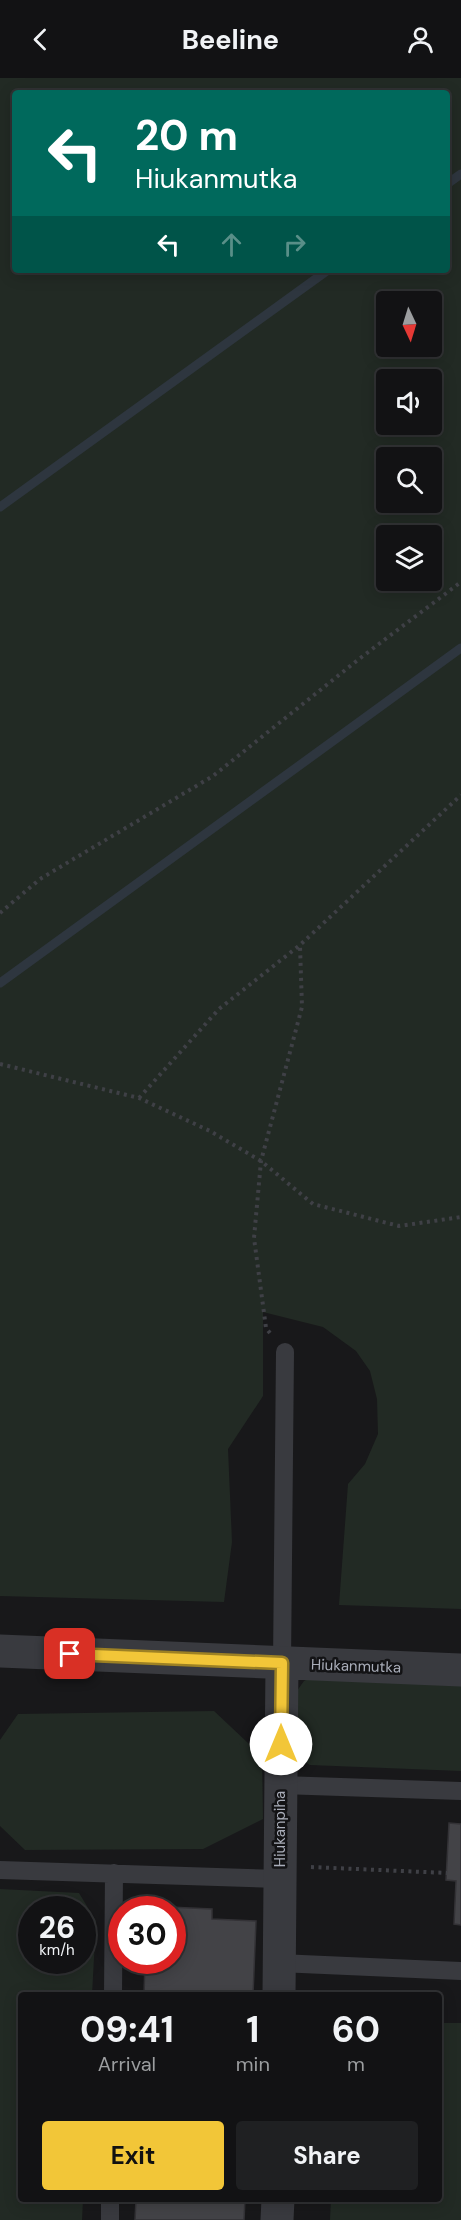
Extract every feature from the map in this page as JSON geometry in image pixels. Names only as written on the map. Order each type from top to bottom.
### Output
[{"type":"street","name":"Hiukanmutka","points":[[0,1651],[461,1670]]},
{"type":"street","name":"Hiukanpiha","points":[[279,1992],[282,1663]]},
{"type":"street","points":[[277,2220],[278,2202]]},
{"type":"lane","points":[[282,1663],[285,1352]]},
{"type":"lane","points":[[281,1785],[461,1791]]},
{"type":"lane","points":[[0,1869],[114,1873],[280,1872]]},
{"type":"lane","points":[[113,1992],[114,1873]]},
{"type":"lane","points":[[279,1963],[461,1971]]},
{"type":"lane","points":[[110,2202],[110,2220]]},
{"type":"path","points":[[0,913],[40,879],[213,776],[359,659],[461,582]]},
{"type":"path","points":[[139,1098],[219,1009],[300,945],[461,795]]},
{"type":"path","points":[[266,1328],[254,1238],[261,1161],[302,1007],[300,945]]},
{"type":"path","points":[[0,1064],[139,1098],[210,1131],[261,1161],[313,1204],[399,1226],[461,1217]]},
{"type":"path","points":[[280,1872],[447,1873]]},
{"type":"shaded area","points":[[0,78],[461,78],[461,1609],[339,1605],[348,1484],[365,1464],[378,1434],[377,1399],[370,1371],[356,1351],[323,1327],[263,1312],[263,1396],[228,1449],[232,1542],[224,1602],[0,1596]]},
{"type":"shaded area","points":[[317,1675],[461,1681],[461,1771],[310,1765],[298,1758],[293,1748],[294,1695],[304,1681]]},
{"type":"shaded area","points":[[214,1711],[262,1756],[263,1819],[203,1849],[25,1850],[0,1826],[0,1740],[18,1714]]},
{"type":"shaded area","points":[[0,1889],[79,1893],[81,1896],[18,1896],[18,1974],[93,1974],[92,1992],[18,1992],[18,2202],[83,2202],[82,2220],[0,2220]]},
{"type":"shaded area","points":[[442,2023],[461,2023],[461,2220],[330,2220],[331,2202],[442,2202]]},
{"type":"building","points":[[449,1823],[461,1824],[461,1925],[454,1924],[456,1881],[446,1880]]},
{"type":"building","points":[[186,1908],[212,1909],[212,1919],[256,1921],[253,1992],[144,1992],[145,1974],[186,1974]]},
{"type":"building","points":[[136,2202],[245,2202],[244,2220],[135,2220]]},
{"type":"waterway","points":[[450,182],[461,174]]},
{"type":"waterway","points":[[0,507],[324,273]]},
{"type":"waterway","points":[[0,983],[461,648]]},
{"type":"route","points":[[70,1654],[282,1663],[281,1744]]}]
